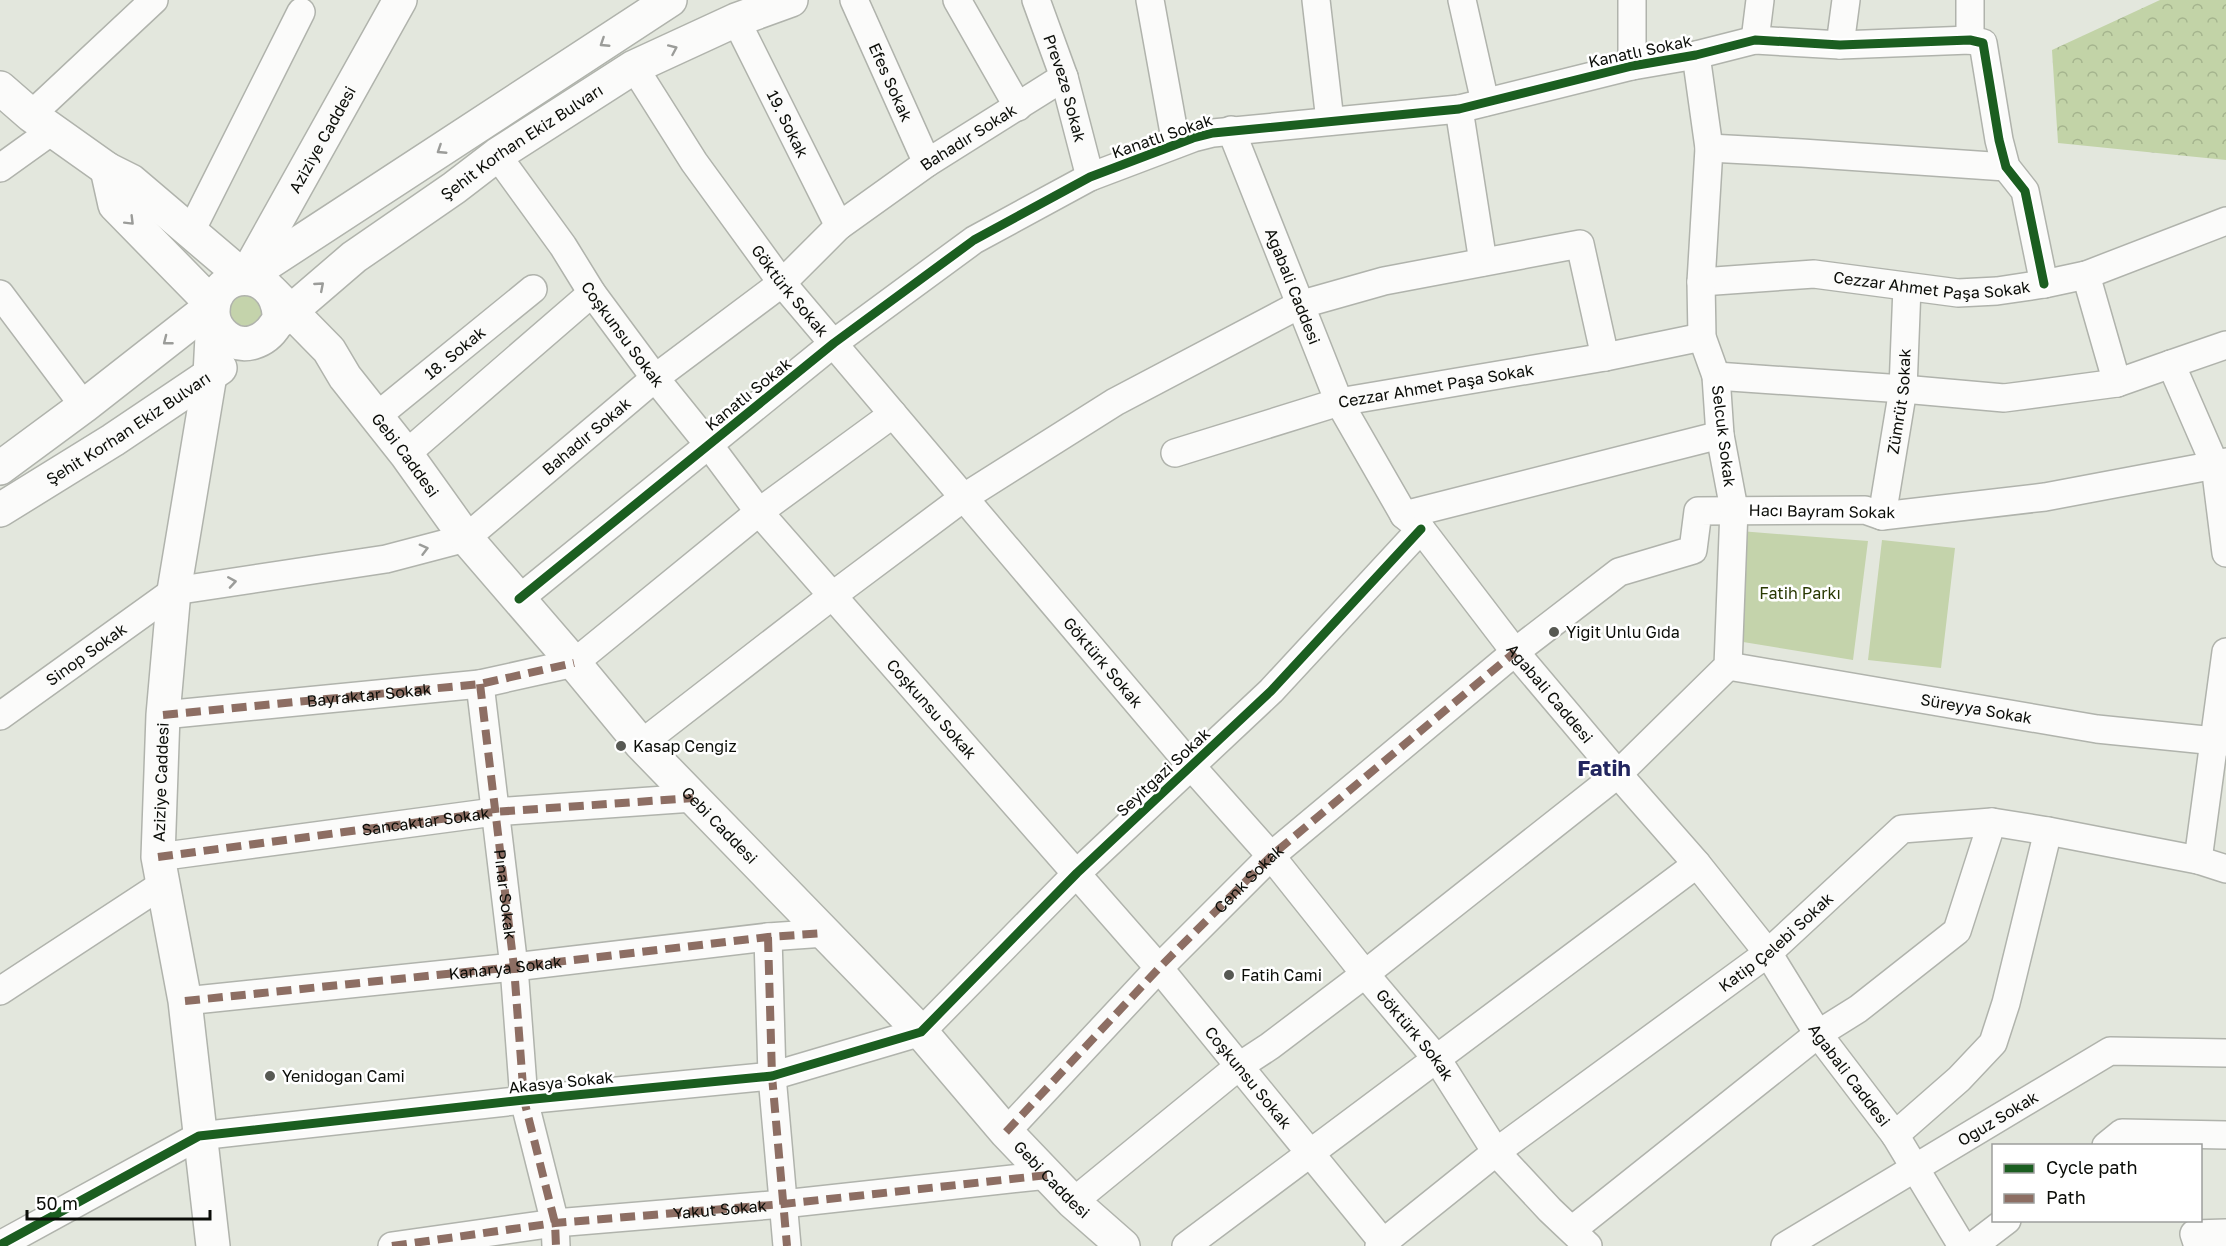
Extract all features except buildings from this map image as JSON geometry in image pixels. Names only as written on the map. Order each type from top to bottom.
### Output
[{"type":"main road","name":"Aziziye Caddesi","points":[[245,278],[399,0]]},
{"type":"main road","points":[[245,278],[670,0]]},
{"type":"main road","name":"Şehit Korhan Ekiz Bulvarı","points":[[0,510],[113,440],[210,375],[273,321],[354,257],[454,188],[497,155],[634,67],[736,20],[791,0]]},
{"type":"main road","points":[[0,88],[42,123],[107,169],[131,181],[245,278]]},
{"type":"main road","points":[[107,169],[115,205],[213,311]]},
{"type":"main road","points":[[245,278],[266,285],[273,321],[242,344],[231,341],[216,326],[213,311],[217,295],[224,286],[234,280],[245,278]]},
{"type":"main road","points":[[0,468],[213,311]]},
{"type":"main road","name":"Aziziye Caddesi","points":[[213,311],[210,375],[174,591],[164,715],[160,871],[185,1001],[213,1246]]},
{"type":"main road","name":"Gebi Caddesi","points":[[273,321],[281,332],[293,336],[324,365],[345,377],[406,454],[466,538],[574,663],[640,744],[921,1032],[1006,1131],[1073,1202],[1123,1246]]},
{"type":"street","points":[[0,168],[154,0]]},
{"type":"street","name":"Efes Sokak","points":[[854,0],[927,163]]},
{"type":"street","points":[[957,0],[1018,107]]},
{"type":"street","name":"Preveze Sokak","points":[[1036,0],[1064,77],[1090,177]]},
{"type":"street","points":[[1150,0],[1176,144]]},
{"type":"street","points":[[1316,0],[1330,121]]},
{"type":"street","points":[[1462,0],[1485,102]]},
{"type":"street","points":[[1632,0],[1632,66]]},
{"type":"street","points":[[1755,40],[1760,0]]},
{"type":"street","points":[[1840,45],[1846,0]]},
{"type":"street","points":[[1970,0],[1976,41],[2006,167],[2025,191],[2044,284]]},
{"type":"street","points":[[190,233],[301,12]]},
{"type":"street","name":"19. Sokak","points":[[736,20],[839,226]]},
{"type":"street","name":"Kanatlı Sokak","points":[[519,598],[834,343],[974,240],[1090,177],[1176,144],[1231,130],[1459,109],[1632,66],[1696,55],[1755,40],[1840,45],[1976,41]]},
{"type":"street","name":"Selcuk Sokak","points":[[1696,55],[1709,148],[1701,282],[1702,337],[1716,376],[1720,435],[1734,509],[1728,666]]},
{"type":"street","name":"Göktürk Sokak","points":[[634,67],[694,162],[782,283],[1192,767],[1271,856],[1365,974],[1437,1059],[1496,1152],[1580,1238]]},
{"type":"street","name":"Bahadır Sokak","points":[[174,591],[386,559],[466,538],[655,378],[782,283],[839,226],[927,163],[1064,77]]},
{"type":"street","points":[[1459,109],[1483,262]]},
{"type":"street","name":"Ağabali Caddesi","points":[[1231,130],[1339,402],[1413,522],[1515,652],[1697,864],[1768,953],[1818,1034],[1895,1135],[1962,1246]]},
{"type":"street","points":[[1709,148],[2006,167]]},
{"type":"street","name":"Coşkunsu Sokak","points":[[497,155],[563,246],[592,293],[759,512],[1159,968],[1383,1245]]},
{"type":"street","name":"Cezzar Ahmet Paşa Sokak","points":[[1701,282],[1814,274],[1958,293],[1997,291],[2086,275],[2226,221]]},
{"type":"street","points":[[640,744],[963,498],[1115,402],[1299,305],[1384,281],[1580,244],[1605,357]]},
{"type":"street","points":[[2086,275],[2117,383]]},
{"type":"street","name":"Zümrüt Sokak","points":[[1882,516],[1903,389],[1907,287]]},
{"type":"street","name":"18. Sokak","points":[[377,416],[533,289]]},
{"type":"street","points":[[406,454],[592,293]]},
{"type":"street","points":[[0,294],[84,406]]},
{"type":"street","name":"Cezzar Ahmet Paşa Sokak","points":[[1175,453],[1339,402],[1605,357],[1702,337]]},
{"type":"street","points":[[1716,376],[2004,398],[2117,383],[2226,345]]},
{"type":"street","points":[[2171,364],[2221,464],[2226,553]]},
{"type":"street","points":[[574,663],[759,512],[893,414]]},
{"type":"street","points":[[1413,522],[1720,435]]},
{"type":"street","name":"Hacı Bayram Sokak","points":[[1515,652],[1619,572],[1693,550],[1698,511],[1864,510],[1882,516],[2045,497],[2221,464]]},
{"type":"street","name":"Seyitgazi Sokak","points":[[921,1032],[1077,873],[1271,691],[1413,522]]},
{"type":"street","name":"Sinop Sokak","points":[[0,716],[174,591]]},
{"type":"street","name":"Cenk Sokak","points":[[1006,1131],[1159,968],[1271,856],[1515,652]]},
{"type":"street","points":[[2198,860],[2221,741],[2226,652]]},
{"type":"street","name":"Bayraktar Sokak","points":[[164,715],[480,684],[574,663]]},
{"type":"street","points":[[1073,1202],[1238,1067],[1365,974],[1618,774],[1728,666]]},
{"type":"street","name":"Süreyya Sokak","points":[[1728,666],[2097,729],[2221,741]]},
{"type":"street","name":"Pınar Sokak","points":[[480,684],[514,967],[524,1100],[555,1234]]},
{"type":"street","name":"Sancaktar Sokak","points":[[160,871],[494,812],[693,798]]},
{"type":"street","points":[[1580,1238],[1818,1034],[1858,1009],[1957,931],[1992,822]]},
{"type":"street","name":"Katip Çelebi Sokak","points":[[1383,1245],[1496,1152],[1768,953],[1902,829],[1992,822],[2198,860],[2226,869]]},
{"type":"street","points":[[1895,1135],[1959,1079],[1993,1043],[2006,1003],[2048,831]]},
{"type":"street","points":[[1186,1246],[1697,864]]},
{"type":"street","points":[[0,991],[160,871]]},
{"type":"street","name":"Kanarya Sokak","points":[[185,1001],[825,933]]},
{"type":"street","points":[[768,938],[772,1076],[787,1246]]},
{"type":"street","name":"Akasya Sokak","points":[[199,1136],[524,1100],[772,1076],[921,1032]]},
{"type":"street","name":"Oğuz Sokak","points":[[1785,1246],[2110,1051],[2226,1053]]},
{"type":"street","points":[[2108,1144],[2122,1133],[2226,1135]]},
{"type":"street","points":[[0,1245],[199,1136]]},
{"type":"street","name":"Yakut Sokak","points":[[392,1246],[555,1234],[783,1204],[1048,1175]]},
{"type":"street","points":[[1973,1246],[2006,1222]]},
{"type":"street","points":[[2198,1246],[2194,1234],[2226,1233]]},
{"type":"green space","points":[[2160,0],[2226,0],[2226,160],[2058,143],[2052,50]]},
{"type":"green space","points":[[246,295],[258,299],[262,311],[258,323],[246,327],[234,323],[230,311],[234,299]]},
{"type":"green space","name":"Fatih Parkı","points":[[1740,531],[1868,541],[1853,660],[1737,641]]},
{"type":"green space","points":[[1882,540],[1955,548],[1941,668],[1868,660]]},
{"type":"marked path","points":[[1006,1132],[1159,968],[1271,856],[1515,652]]},
{"type":"marked path","points":[[163,715],[480,684],[574,663]]},
{"type":"marked path","points":[[480,684],[514,967],[524,1100],[555,1223],[556,1246]]},
{"type":"marked path","points":[[158,857],[494,812],[693,798]]},
{"type":"marked path","points":[[185,1001],[514,967],[768,937],[825,933]]},
{"type":"marked path","points":[[768,937],[772,1076],[787,1246]]},
{"type":"marked path","points":[[392,1246],[555,1223],[783,1204],[1048,1175]]},
{"type":"cycle path","points":[[519,599],[834,343],[974,240],[1090,177],[1193,138],[1213,133],[1459,109],[1632,66],[1696,55],[1755,40],[1840,45],[1970,40],[1983,43],[1999,140],[2006,167],[2025,191],[2044,284]]},
{"type":"cycle path","points":[[0,1245],[199,1136],[524,1100],[772,1076],[921,1032],[1077,873],[1271,691],[1421,529]]},
{"type":"place","name":"Yiğit Unlu Gıda","points":[[1554,632]]},
{"type":"place","name":"Kasap Cengiz","points":[[621,746]]},
{"type":"place","name":"Fatih Cami","points":[[1229,975]]},
{"type":"place","name":"Yenidoğan Cami","points":[[270,1076]]},
{"type":"district","name":"Fatih","points":[[1604,768]]}]
